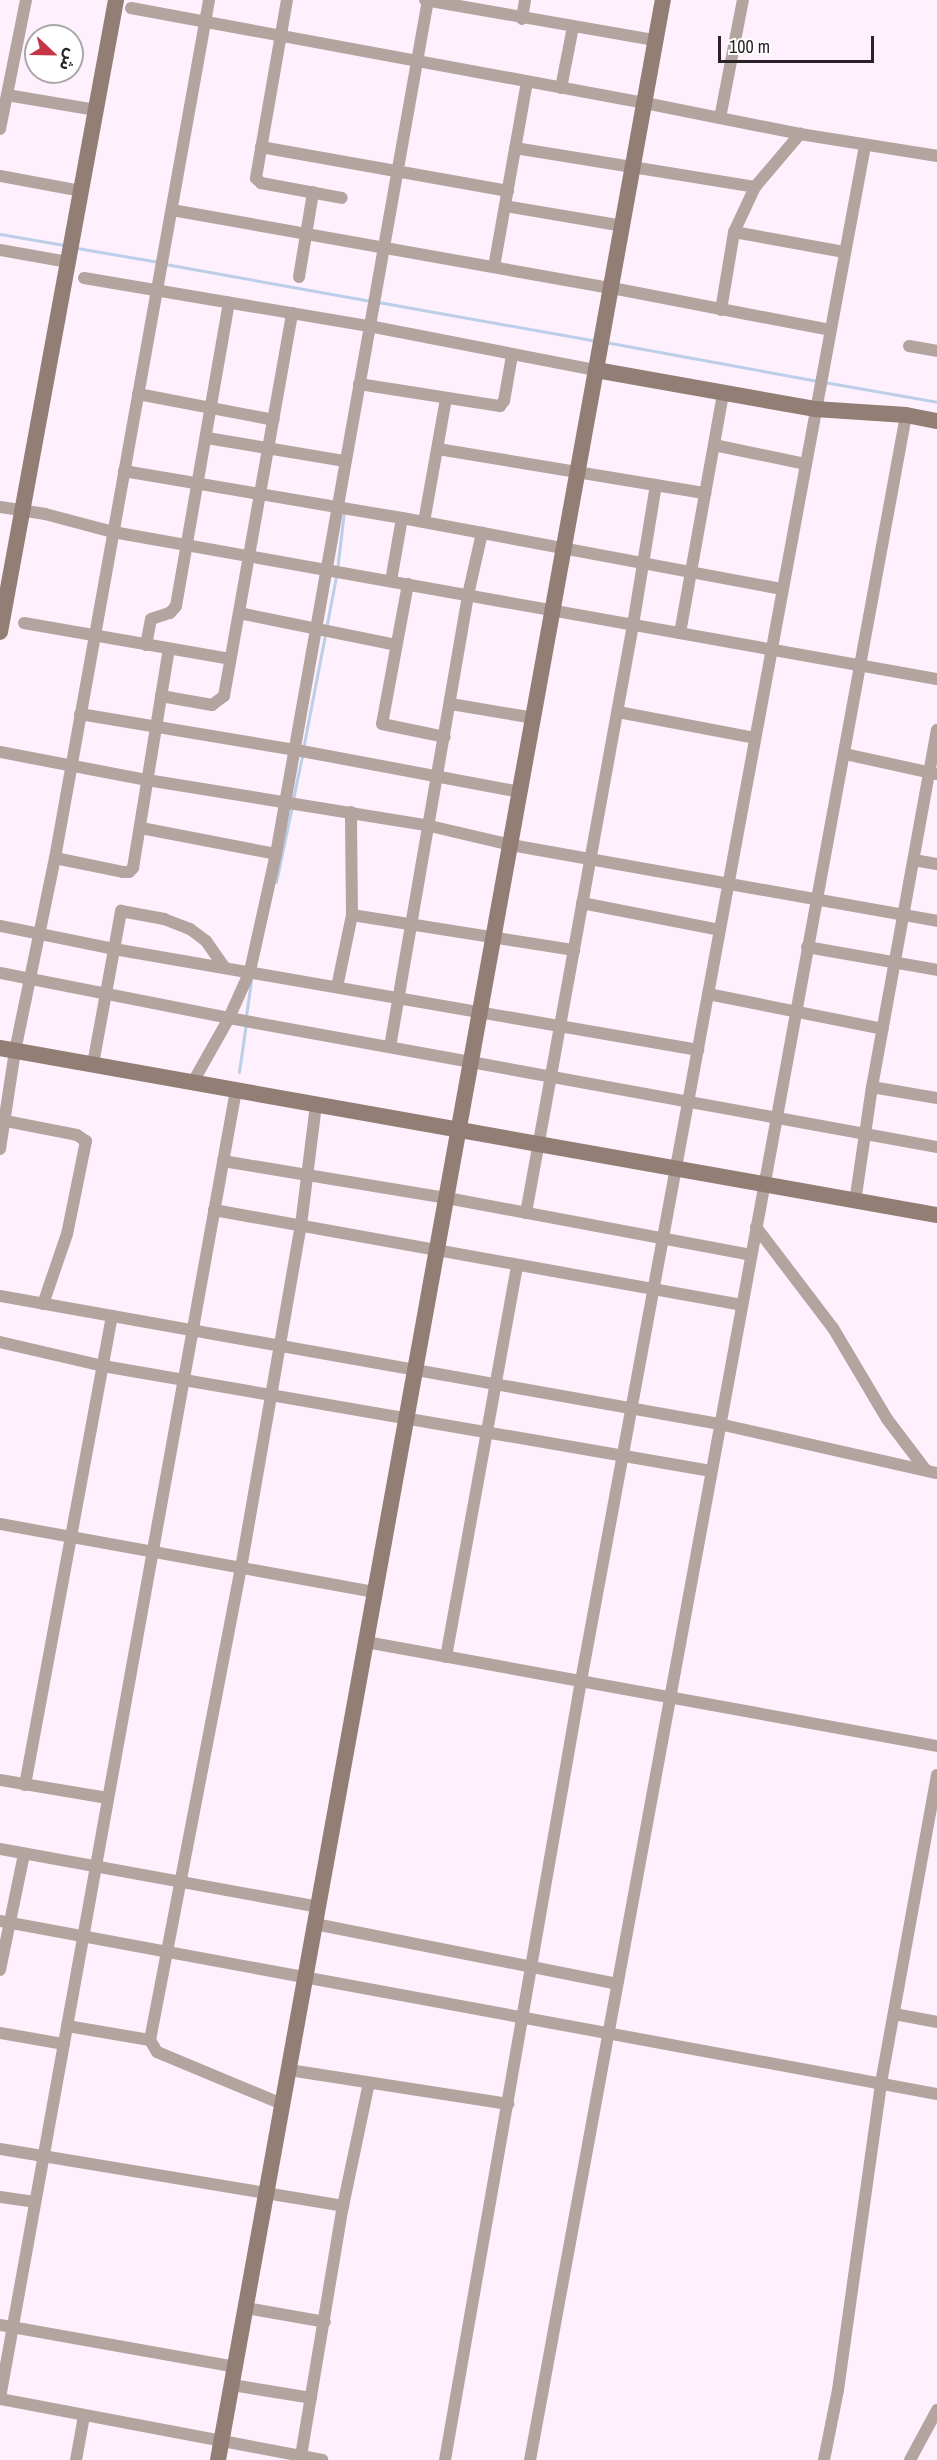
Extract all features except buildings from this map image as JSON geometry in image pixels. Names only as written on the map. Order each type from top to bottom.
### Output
[{"type":"street","points":[[0,129],[26,0]]},
{"type":"street","points":[[0,1149],[8,1050],[29,978],[55,858],[209,0]]},
{"type":"street","points":[[287,0],[257,180],[342,198]]},
{"type":"street","points":[[193,1082],[229,1018],[250,971],[276,854],[427,0],[522,19],[655,40]]},
{"type":"street","points":[[522,19],[525,0]]},
{"type":"street","points":[[218,2460],[663,0]]},
{"type":"street","points":[[720,118],[743,0]]},
{"type":"street","points":[[0,632],[96,110],[124,4],[206,22],[645,103],[800,135],[937,156]]},
{"type":"street","points":[[561,88],[573,27]]},
{"type":"street","points":[[494,267],[527,82]]},
{"type":"street","points":[[7,95],[96,110]]},
{"type":"street","points":[[721,310],[734,232],[755,187],[800,135]]},
{"type":"street","points":[[445,2460],[533,1967],[581,1681],[625,1456],[719,930],[865,145]]},
{"type":"street","points":[[261,147],[508,191]]},
{"type":"street","points":[[515,148],[755,187]]},
{"type":"street","points":[[0,176],[81,191]]},
{"type":"street","points":[[299,277],[313,192]]},
{"type":"street","points":[[506,206],[623,226]]},
{"type":"street","points":[[172,210],[612,288],[830,330]]},
{"type":"street","points":[[734,232],[844,252]]},
{"type":"street","points":[[0,250],[69,257]]},
{"type":"street","points":[[84,278],[369,326],[512,355],[815,409],[906,415],[937,421]]},
{"type":"street","points":[[146,645],[151,620],[170,613],[176,606],[229,303]]},
{"type":"street","points":[[161,696],[212,705],[224,696],[292,314]]},
{"type":"street","points":[[909,346],[937,351]]},
{"type":"street","points":[[359,384],[500,406],[504,401],[512,355]]},
{"type":"street","points":[[680,633],[723,393]]},
{"type":"street","points":[[138,394],[274,420]]},
{"type":"street","points":[[424,522],[446,399]]},
{"type":"street","points":[[530,2460],[617,1983],[672,1698],[794,1012],[845,754],[906,415]]},
{"type":"street","points":[[207,438],[345,461]]},
{"type":"street","points":[[714,445],[806,464]]},
{"type":"street","points":[[438,449],[705,492]]},
{"type":"street","points":[[124,471],[260,496],[402,518],[782,589]]},
{"type":"street","points":[[526,1213],[618,712],[656,485]]},
{"type":"street","points":[[0,507],[22,510],[113,532],[937,679]]},
{"type":"street","points":[[391,581],[402,518]]},
{"type":"street","points":[[390,1047],[430,826],[468,595],[482,533]]},
{"type":"street","points":[[408,584],[382,724],[445,737]]},
{"type":"street","points":[[238,613],[396,645]]},
{"type":"street","points":[[24,623],[230,659]]},
{"type":"street","points":[[55,858],[129,872],[133,868],[169,649]]},
{"type":"street","points":[[451,704],[534,718]]},
{"type":"street","points":[[618,712],[755,738]]},
{"type":"street","points":[[80,714],[296,750],[520,792]]},
{"type":"street","points":[[855,1202],[872,1087],[914,860],[933,774],[937,730]]},
{"type":"street","points":[[0,752],[147,780],[286,800],[430,826],[511,845],[937,921]]},
{"type":"street","points":[[845,754],[933,774]]},
{"type":"street","points":[[337,987],[352,915],[351,813]]},
{"type":"street","points":[[141,828],[276,854]]},
{"type":"street","points":[[914,860],[937,864]]},
{"type":"street","points":[[582,903],[719,930]]},
{"type":"street","points":[[93,1064],[119,917],[122,911],[127,910],[190,929],[206,941],[225,968]]},
{"type":"street","points":[[352,915],[412,922],[574,950]]},
{"type":"street","points":[[0,926],[114,949],[698,1050]]},
{"type":"street","points":[[807,947],[937,970]]},
{"type":"street","points":[[0,973],[229,1018],[937,1147]]},
{"type":"street","points":[[708,994],[883,1029]]},
{"type":"street","points":[[8,1050],[937,1215]]},
{"type":"street","points":[[872,1087],[937,1098]]},
{"type":"street","points":[[236,1090],[44,2156],[6,2326],[0,2399],[322,2460]]},
{"type":"street","points":[[282,2104],[157,2052],[150,2040],[241,1568],[301,1225],[316,1104]]},
{"type":"street","points":[[2,1120],[77,1135],[86,1141],[67,1234],[43,1304]]},
{"type":"street","points":[[223,1161],[447,1198],[751,1255]]},
{"type":"street","points":[[214,1210],[742,1305]]},
{"type":"street","points":[[756,1227],[833,1328],[887,1419],[931,1471]]},
{"type":"street","points":[[446,1657],[517,1264]]},
{"type":"street","points":[[0,1296],[719,1424],[931,1471]]},
{"type":"street","points":[[25,1785],[112,1316]]},
{"type":"street","points":[[0,1342],[103,1366],[711,1471]]},
{"type":"street","points":[[0,1524],[375,1592]]},
{"type":"street","points":[[366,1642],[937,1746]]},
{"type":"street","points":[[824,2460],[838,2390],[881,2083],[933,1821],[937,1776]]},
{"type":"street","points":[[0,1780],[108,1798]]},
{"type":"street","points":[[0,1849],[180,1882],[533,1967],[617,1983]]},
{"type":"street","points":[[0,1970],[5,1922],[24,1854]]},
{"type":"street","points":[[5,1922],[937,2094]]},
{"type":"street","points":[[894,2014],[937,2022]]},
{"type":"street","points":[[67,2026],[150,2040]]},
{"type":"street","points":[[0,2033],[64,2044]]},
{"type":"street","points":[[289,2070],[508,2104]]},
{"type":"street","points":[[301,2456],[343,2206],[369,2083]]},
{"type":"street","points":[[0,2149],[343,2206]]},
{"type":"street","points":[[0,2197],[35,2202]]},
{"type":"street","points":[[246,2308],[325,2322]]},
{"type":"street","points":[[6,2326],[235,2367]]},
{"type":"street","points":[[232,2385],[311,2398]]},
{"type":"street","points":[[910,2460],[937,2410]]},
{"type":"street","points":[[76,2460],[84,2415]]},
{"type":"waterway","points":[[0,234],[64,245]]},
{"type":"waterway","points":[[77,248],[159,262]]},
{"type":"waterway","points":[[165,264],[371,301]]},
{"type":"waterway","points":[[378,302],[596,341]]},
{"type":"waterway","points":[[605,342],[817,381]]},
{"type":"waterway","points":[[824,382],[937,402]]},
{"type":"waterway","points":[[337,570],[344,511]]},
{"type":"waterway","points":[[326,629],[336,576]]},
{"type":"waterway","points":[[303,749],[325,635]]},
{"type":"waterway","points":[[293,799],[302,756]]},
{"type":"waterway","points":[[276,882],[292,806]]},
{"type":"waterway","points":[[246,1016],[251,981]]},
{"type":"waterway","points":[[239,1072],[246,1023]]}]
